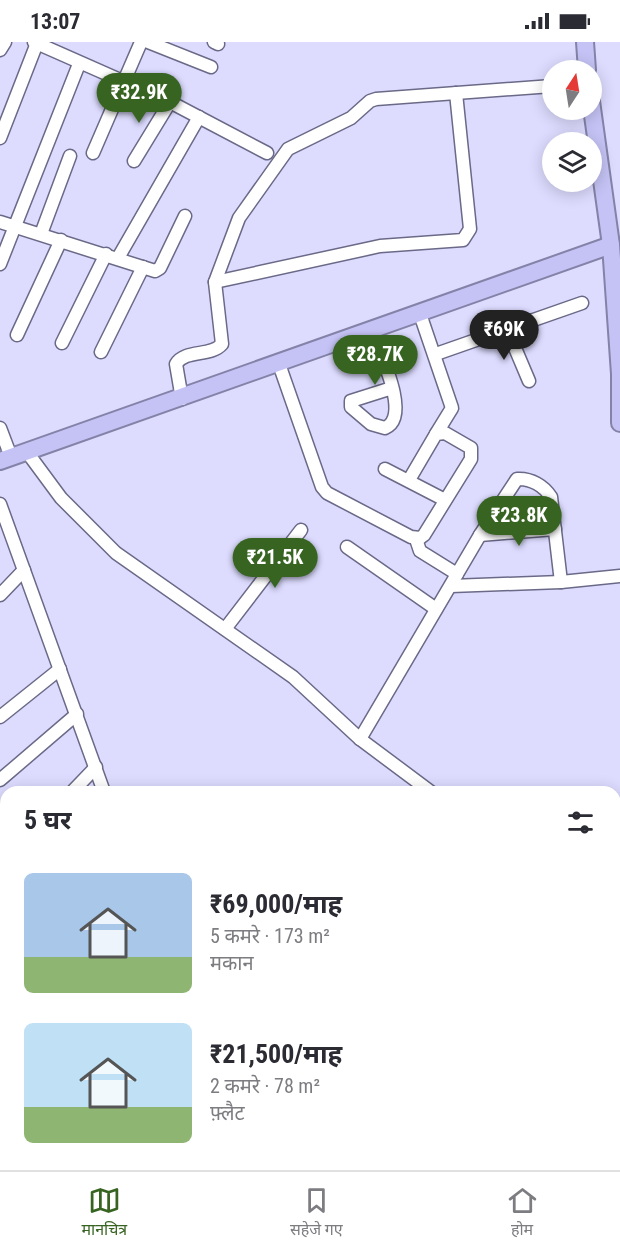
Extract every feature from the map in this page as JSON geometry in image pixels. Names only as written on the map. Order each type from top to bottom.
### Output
[{"type":"highway","points":[[585,42],[586,60]]},
{"type":"highway","points":[[594,120],[611,245],[612,374],[618,392],[620,423]]},
{"type":"highway","points":[[599,192],[611,245]]},
{"type":"highway","points":[[13,457],[182,399],[611,245]]},
{"type":"street","points":[[0,50],[5,42]]},
{"type":"street","points":[[93,153],[141,42]]},
{"type":"street","points":[[148,42],[212,67]]},
{"type":"street","points":[[0,138],[36,43],[79,64],[170,102],[267,153]]},
{"type":"street","points":[[0,264],[79,64]]},
{"type":"street","points":[[182,399],[176,369],[178,360],[216,349],[222,344],[215,282],[238,218],[288,149],[351,118],[370,100],[542,87]]},
{"type":"street","points":[[215,282],[368,248],[463,240],[467,237],[470,230],[456,93]]},
{"type":"street","points":[[134,162],[170,102]]},
{"type":"street","points":[[62,343],[112,256],[199,117]]},
{"type":"street","points":[[41,234],[70,156]]},
{"type":"street","points":[[0,222],[155,271],[160,268],[185,216]]},
{"type":"street","points":[[17,335],[61,240]]},
{"type":"street","points":[[101,352],[143,267]]},
{"type":"street","points":[[436,354],[582,303]]},
{"type":"street","points":[[410,480],[452,408],[436,354],[420,314]]},
{"type":"street","points":[[507,329],[529,381]]},
{"type":"street","points":[[372,331],[392,388]]},
{"type":"street","points":[[279,364],[322,487],[327,493],[416,539],[420,551],[457,574]]},
{"type":"street","points":[[0,428],[13,457],[61,498],[116,553],[293,677],[360,739],[423,786]]},
{"type":"street","points":[[416,539],[424,535],[471,459],[473,451],[469,445],[445,433],[436,434]]},
{"type":"street","points":[[385,469],[445,500]]},
{"type":"street","points":[[360,739],[480,534],[514,481],[522,478],[530,480],[548,493],[561,582]]},
{"type":"street","points":[[0,504],[103,786]]},
{"type":"street","points":[[480,534],[555,529]]},
{"type":"street","points":[[225,629],[301,530]]},
{"type":"street","points":[[347,547],[436,609]]},
{"type":"street","points":[[0,595],[24,570]]},
{"type":"street","points":[[451,586],[561,582],[620,576]]},
{"type":"street","points":[[0,717],[60,669]]},
{"type":"street","points":[[0,780],[77,714]]},
{"type":"street","points":[[78,786],[96,767]]}]
